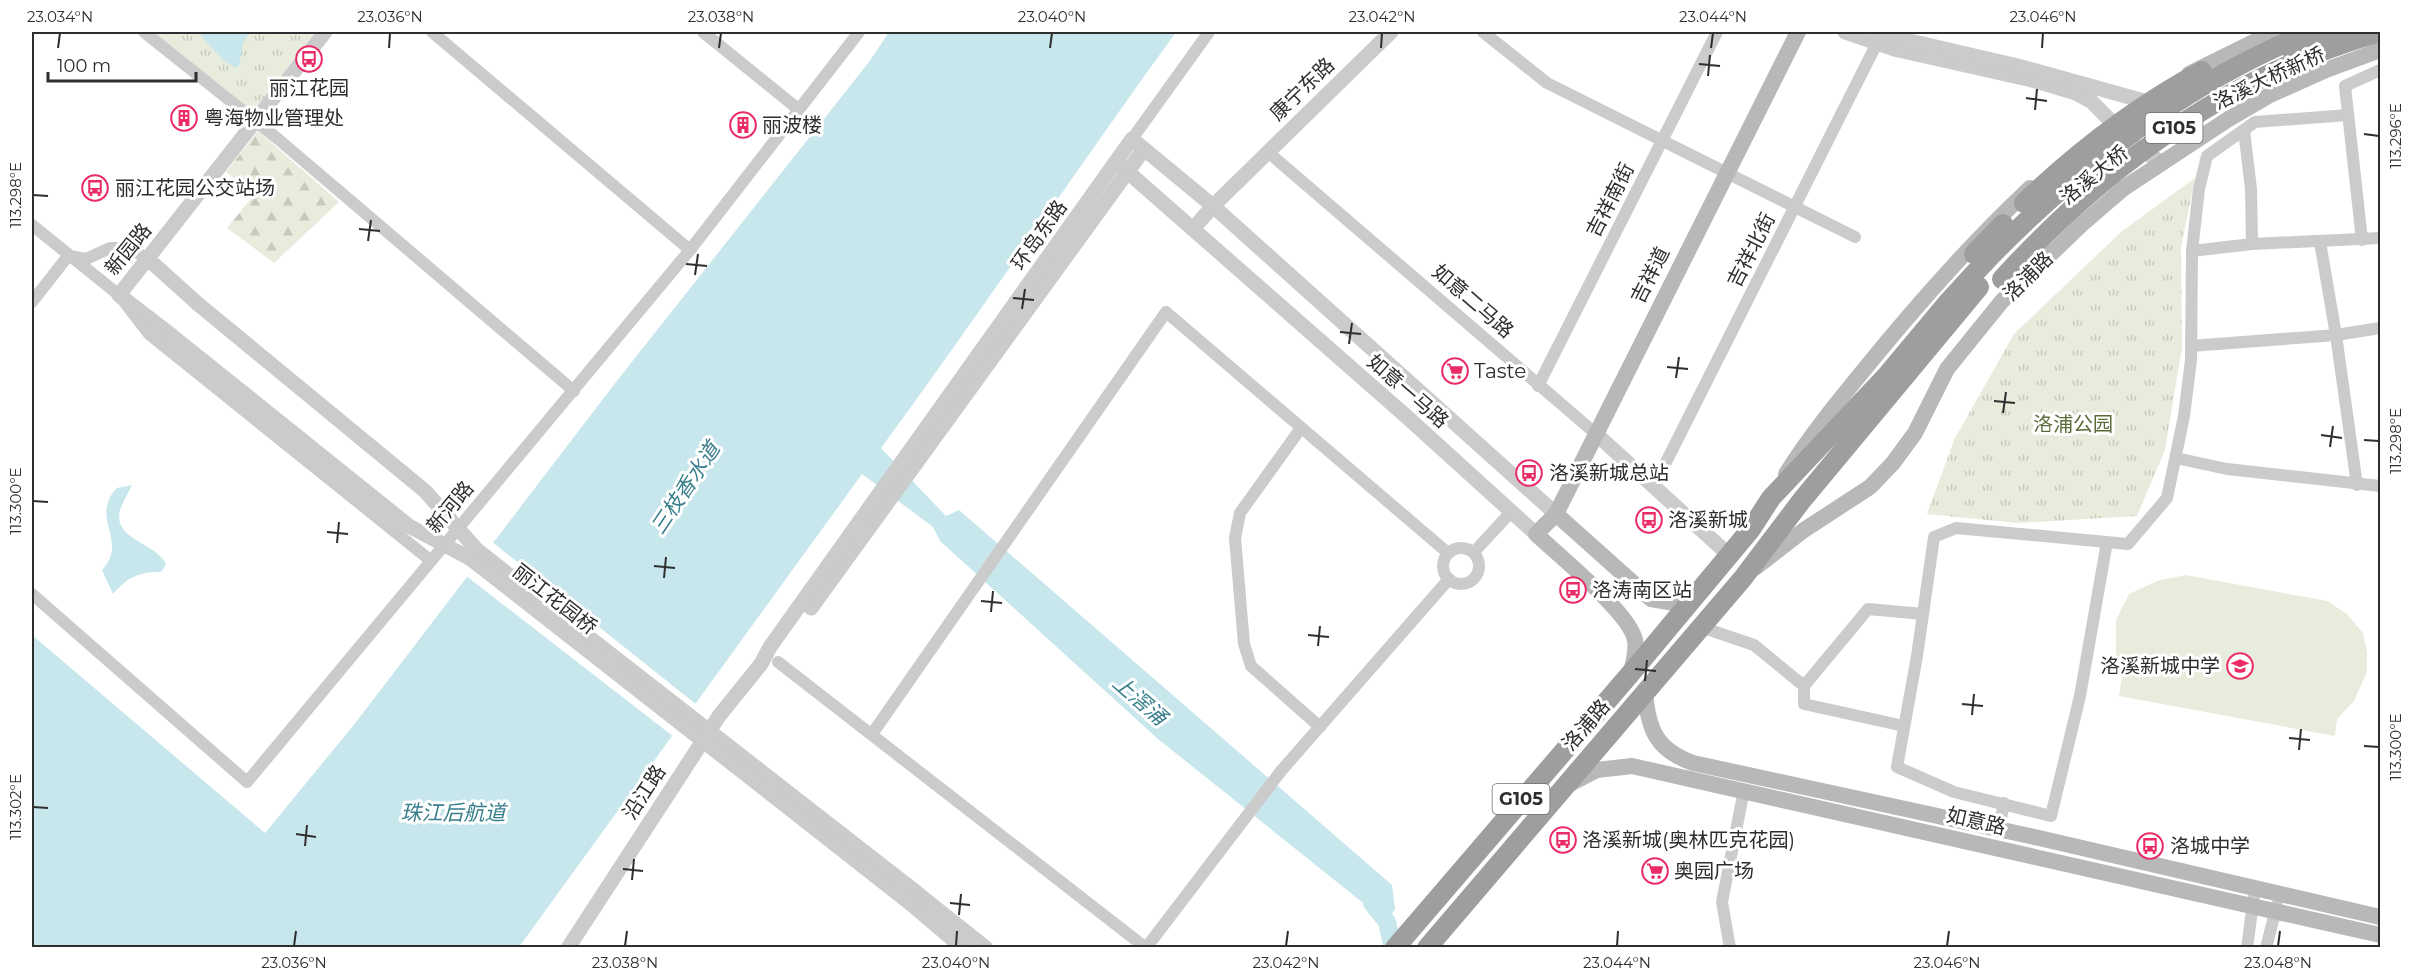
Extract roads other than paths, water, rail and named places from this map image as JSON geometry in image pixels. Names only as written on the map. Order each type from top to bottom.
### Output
[{"type":"highway","name":"洛溪大桥新桥","points":[[1988,267],[2044,184],[2087,147],[2133,113],[2199,72],[2283,32]]},
{"type":"highway","name":"洛溪大桥","points":[[1988,267],[2051,196],[2125,139],[2204,84],[2247,59],[2312,32]]},
{"type":"highway","name":"洛溪大桥","points":[[1988,267],[2058,204],[2161,123],[2252,67],[2338,32]]},
{"type":"highway","name":"洛溪大桥新桥","points":[[1988,267],[2186,120],[2277,70],[2380,32]]},
{"type":"highway","points":[[1771,498],[1988,267]]},
{"type":"highway","points":[[1743,578],[1797,519],[1988,267]]},
{"type":"highway","name":"洛浦路","points":[[1395,948],[1631,673],[1750,529],[1771,498]]},
{"type":"highway","name":"洛浦路","points":[[1427,948],[1743,578]]},
{"type":"main road","name":"吉祥道","points":[[1536,534],[1556,514],[1797,32]]},
{"type":"main road","name":"洛浦路","points":[[1771,498],[1816,429],[1918,304],[1994,222],[2047,172],[2110,122],[2176,81],[2274,32]]},
{"type":"main road","name":"洛浦路","points":[[1743,578],[1804,530],[1870,487],[1893,463],[1915,433],[1947,369],[2002,301],[2048,255],[2124,188],[2268,96],[2326,70],[2380,50]]},
{"type":"main road","points":[[2176,81],[2209,132]]},
{"type":"main road","points":[[2083,142],[2094,141],[2109,148],[2124,166],[2129,178],[2124,188]]},
{"type":"main road","name":"如意一马路","points":[[1556,514],[1651,599],[1674,603],[1691,601]]},
{"type":"main road","name":"如意一马路","points":[[1536,534],[1624,618],[1635,640],[1635,655],[1631,673]]},
{"type":"main road","name":"如意路","points":[[1646,692],[1647,713],[1652,730],[1659,742],[1680,759],[1806,789],[1999,828],[2380,917]]},
{"type":"main road","name":"如意路","points":[[1564,787],[1597,770],[1632,766],[2380,935]]},
{"type":"street","points":[[144,32],[255,121],[573,391]]},
{"type":"street","name":"新园路","points":[[119,295],[325,32]]},
{"type":"street","points":[[432,32],[690,250]]},
{"type":"street","points":[[703,32],[798,109]]},
{"type":"street","name":"新河路","points":[[32,594],[247,782],[690,250],[859,32]]},
{"type":"street","name":"环岛东路","points":[[761,664],[770,647],[884,498],[1122,166],[1132,139],[1209,32]]},
{"type":"street","name":"康宁东路","points":[[1193,229],[1213,206],[1391,32]]},
{"type":"street","points":[[1484,32],[1546,83],[1855,237]]},
{"type":"street","name":"吉祥南街","points":[[1538,386],[1717,32]]},
{"type":"street","points":[[1845,32],[1878,35],[2018,66],[2144,101]]},
{"type":"street","points":[[1878,35],[2076,93],[2092,102],[2136,147],[2163,163]]},
{"type":"street","name":"吉祥北街","points":[[1654,486],[1878,35]]},
{"type":"street","points":[[2362,240],[2345,86],[2380,70]]},
{"type":"street","points":[[2107,542],[2080,696],[2051,816],[1954,792],[1897,767],[1934,537],[1956,528],[2107,542],[2127,544],[2167,498],[2176,458],[2184,416],[2191,346],[2192,251],[2199,189],[2207,156],[2255,122],[2348,115]]},
{"type":"street","points":[[2244,130],[2251,189],[2252,244]]},
{"type":"street","name":"如意一马路","points":[[1132,139],[1213,206],[1556,514]]},
{"type":"street","points":[[1122,166],[1144,149]]},
{"type":"street","name":"如意二马路","points":[[1269,152],[1595,433],[1729,555]]},
{"type":"street","name":"如意一马路","points":[[1122,166],[1536,534]]},
{"type":"street","points":[[32,225],[119,295],[149,334],[430,560]]},
{"type":"street","points":[[2192,251],[2252,244],[2380,238]]},
{"type":"street","points":[[2320,242],[2336,335],[2356,485]]},
{"type":"street","points":[[68,256],[86,259],[110,248],[121,248],[133,250],[148,259]]},
{"type":"street","points":[[32,302],[68,256]]},
{"type":"street","name":"丽江花园桥","points":[[148,259],[198,304],[425,491],[477,550],[913,898]]},
{"type":"street","name":"丽江花园桥","points":[[119,295],[409,526],[471,559],[913,898]]},
{"type":"street","points":[[872,734],[1166,312],[1448,553]]},
{"type":"street","points":[[2191,346],[2336,335],[2380,328]]},
{"type":"street","points":[[1301,428],[1240,513],[1234,538],[1244,644],[1251,666],[1320,727]]},
{"type":"street","points":[[2176,458],[2227,469],[2380,486]]},
{"type":"street","points":[[1474,552],[1512,511]]},
{"type":"street","points":[[1461,547],[1474,552],[1479,565],[1475,578],[1462,584],[1449,579],[1443,566],[1448,553],[1461,547]]},
{"type":"street","points":[[778,662],[1146,948],[1275,780],[1449,579]]},
{"type":"street","points":[[1904,726],[1804,704],[1804,686],[1868,609],[1923,614]]},
{"type":"street","points":[[1701,627],[1754,645],[1804,686]]},
{"type":"street","name":"沿江路","points":[[568,948],[719,716],[761,664]]},
{"type":"street","points":[[1730,948],[1722,902],[1744,790]]},
{"type":"street","points":[[1999,828],[2004,803]]},
{"type":"street","points":[[2247,948],[2254,888]]},
{"type":"street","points":[[2266,948],[2280,893]]},
{"type":"street","points":[[913,898],[963,948]]},
{"type":"street","points":[[913,898],[986,948]]},
{"type":"water","points":[[198,32],[250,32],[243,43],[239,66],[235,68],[222,59]]},
{"type":"water","name":"珠江后航道","points":[[889,32],[1176,32],[881,448],[946,516],[959,510],[1392,885],[1395,909],[1387,922],[1158,739],[940,541],[933,527],[862,474],[519,947],[32,947],[32,635],[265,833],[353,726],[616,382],[869,62]]},
{"type":"water","points":[[132,485],[120,510],[119,520],[129,535],[154,551],[166,564],[161,572],[140,574],[124,583],[113,594],[102,570],[112,552],[107,509],[110,497],[117,488]]},
{"type":"waterway","name":"上滘涌","points":[[1372,903],[1387,922],[1393,948]]},
{"type":"place","name":"丽江花园","points":[[309,59]]},
{"type":"place","name":"粤海物业管理处","points":[[184,118]]},
{"type":"place","name":"丽波楼","points":[[743,125]]},
{"type":"place","name":"丽江花园公交站场","points":[[95,188]]},
{"type":"place","name":"Taste","points":[[1455,371]]},
{"type":"place","name":"洛溪新城总站","points":[[1529,473]]},
{"type":"place","name":"洛溪新城","points":[[1649,520]]},
{"type":"place","name":"洛涛南区站","points":[[1573,590]]},
{"type":"place","name":"洛溪新城中学","points":[[2240,666]]},
{"type":"place","name":"洛溪新城(奥林匹克花园)","points":[[1563,840]]},
{"type":"place","name":"洛城中学","points":[[2150,846]]},
{"type":"place","name":"奥园广场","points":[[1655,871]]},
{"type":"park label","name":"洛浦公园","points":[[2073,424]]},
{"type":"water label","name":"三枝香水道","points":[[685,488]]}]
